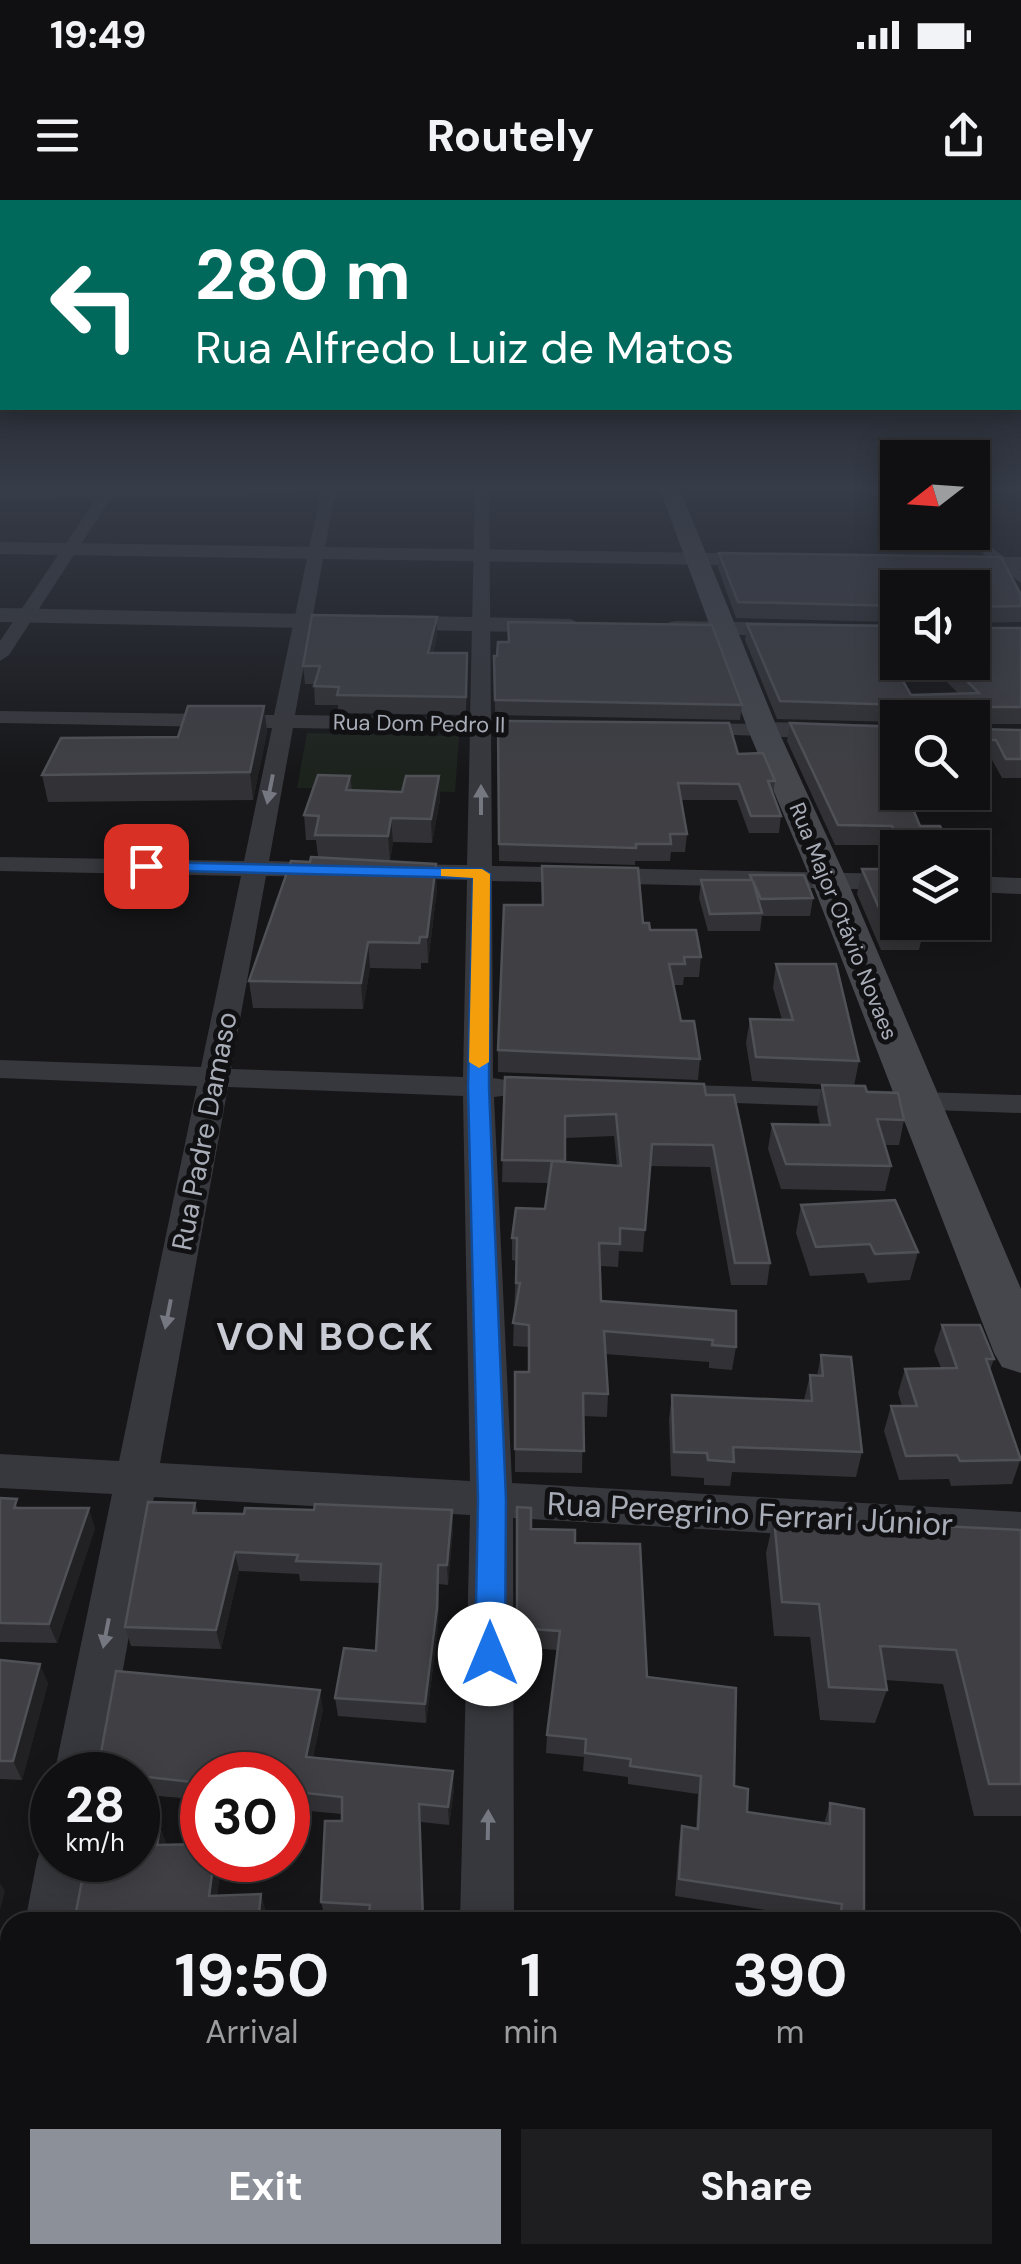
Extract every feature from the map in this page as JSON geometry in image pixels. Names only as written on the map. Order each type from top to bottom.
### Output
[{"type":"main road","name":"Rua Major Otávio Novaes","points":[[708,583],[763,730],[829,880],[1021,1354]]},
{"type":"street","points":[[0,656],[49,583]]},
{"type":"street","name":"Rua Padre Damaso","points":[[83,1752],[310,583]]},
{"type":"street","points":[[483,583],[478,1087],[492,1500],[487,1912]]},
{"type":"street","points":[[0,615],[596,627]]},
{"type":"street","points":[[652,628],[880,632]]},
{"type":"street","name":"Rua Dom Pedro II","points":[[0,717],[519,725]]},
{"type":"street","points":[[669,728],[880,733]]},
{"type":"street","points":[[0,864],[880,881]]},
{"type":"street","points":[[990,885],[1021,886]]},
{"type":"street","points":[[0,1069],[538,1089]]},
{"type":"street","points":[[618,1092],[1021,1104]]},
{"type":"street","name":"Rua Peregrino Ferrari Júnior","points":[[0,1471],[1021,1530]]},
{"type":"street","points":[[54,1912],[60,1882]]},
{"type":"shaded area","points":[[307,733],[459,736],[455,792],[297,788]]},
{"type":"building","points":[[731,583],[880,583],[880,606],[738,602]]},
{"type":"building","points":[[990,583],[1015,583],[1021,606],[990,607]]},
{"type":"building","points":[[312,615],[437,617],[428,653],[467,653],[466,697],[337,695],[339,687],[314,686],[320,666],[303,666]]},
{"type":"building","points":[[508,622],[712,625],[742,705],[495,700],[494,656],[498,642],[509,642]]},
{"type":"building","points":[[747,624],[880,626],[880,680],[902,680],[911,695],[979,693],[966,680],[990,680],[990,628],[1021,628],[1021,707],[990,707],[990,700],[880,700],[880,704],[780,701]]},
{"type":"building","points":[[188,706],[264,706],[250,772],[42,775],[61,738],[178,737]]},
{"type":"building","points":[[498,721],[729,723],[738,754],[763,753],[775,781],[768,781],[781,816],[751,816],[739,784],[678,783],[687,834],[670,834],[671,844],[636,844],[636,848],[499,844]]},
{"type":"building","points":[[790,723],[880,726],[880,810],[913,810],[920,826],[940,826],[942,830],[838,825]]},
{"type":"building","points":[[990,729],[1021,730],[1021,759],[1006,759],[996,740],[990,740]]},
{"type":"building","points":[[318,775],[350,776],[346,790],[402,792],[406,776],[439,776],[431,819],[391,818],[388,836],[315,835],[319,816],[304,815]]},
{"type":"building","points":[[311,857],[436,864],[427,937],[420,937],[419,943],[368,942],[361,983],[249,981],[291,861],[310,862]]},
{"type":"building","points":[[542,866],[638,868],[643,923],[649,923],[650,930],[696,930],[701,957],[684,957],[685,964],[669,964],[681,1021],[694,1021],[700,1059],[498,1050],[504,905],[543,905]]},
{"type":"building","points":[[862,869],[880,869],[880,910]]},
{"type":"building","points":[[750,875],[804,875],[813,898],[761,899],[753,881],[762,913],[710,914],[701,880],[752,880]]},
{"type":"building","points":[[776,964],[836,964],[859,1061],[756,1057],[750,1019],[793,1020]]},
{"type":"building","points":[[505,1077],[704,1084],[706,1095],[734,1095],[770,1263],[735,1263],[713,1145],[652,1144],[645,1230],[620,1228],[620,1244],[599,1243],[601,1301],[736,1311],[736,1347],[712,1345],[713,1340],[604,1331],[608,1394],[583,1393],[584,1451],[515,1449],[515,1372],[529,1372],[529,1325],[513,1323],[520,1283],[516,1283],[517,1238],[512,1238],[516,1208],[545,1209],[552,1161],[621,1166],[616,1114],[565,1116],[565,1161],[502,1160]]},
{"type":"building","points":[[822,1085],[865,1086],[867,1092],[898,1093],[904,1120],[877,1119],[891,1166],[786,1164],[772,1124],[830,1125]]},
{"type":"building","points":[[895,1200],[918,1252],[875,1254],[870,1244],[816,1247],[801,1205]]},
{"type":"building","points":[[942,1325],[980,1325],[994,1359],[986,1359],[1021,1460],[960,1461],[957,1455],[906,1456],[891,1406],[917,1406],[905,1369],[957,1368]]},
{"type":"building","points":[[821,1355],[851,1357],[862,1452],[733,1447],[734,1462],[708,1460],[707,1453],[674,1452],[672,1395],[812,1401],[810,1375],[823,1376]]},
{"type":"building","points":[[0,1498],[17,1499],[14,1508],[89,1508],[49,1624],[0,1623]]},
{"type":"building","points":[[148,1502],[195,1503],[193,1513],[244,1514],[245,1508],[314,1510],[315,1504],[452,1510],[447,1565],[438,1565],[437,1608],[425,1704],[335,1698],[344,1648],[376,1651],[381,1564],[296,1561],[298,1555],[235,1552],[216,1630],[125,1627]]},
{"type":"building","points":[[517,1507],[531,1508],[531,1529],[575,1530],[575,1543],[640,1544],[647,1677],[736,1688],[734,1786],[748,1789],[747,1812],[830,1824],[830,1803],[864,1809],[864,1912],[841,1912],[842,1904],[679,1879],[682,1826],[698,1829],[701,1776],[630,1766],[631,1759],[585,1753],[586,1739],[547,1735],[560,1631],[517,1628]]},
{"type":"building","points":[[774,1518],[1021,1530],[1021,1784],[989,1784],[956,1650],[880,1646],[887,1690],[829,1687],[819,1604],[782,1602]]},
{"type":"building","points":[[0,1660],[40,1664],[13,1761],[0,1761]]},
{"type":"building","points":[[116,1671],[320,1690],[307,1752],[180,1752],[180,1781],[160,1778],[160,1752],[101,1752]]},
{"type":"building","points":[[310,1757],[453,1771],[448,1807],[419,1804],[423,1912],[369,1912],[370,1905],[321,1902],[325,1821],[342,1821],[342,1797],[310,1793]]},
{"type":"building","points":[[180,1844],[180,1882],[211,1882],[209,1896],[261,1894],[259,1912],[76,1912],[82,1882],[160,1882],[160,1845]]},
{"type":"slow traffic","points":[[447,873],[482,874],[479,1062]]},
{"type":"district","name":"VON BOCK","points":[[326,1337]]},
{"type":"route","points":[[146,866],[482,874],[478,1087],[492,1500],[490,1654]]}]
